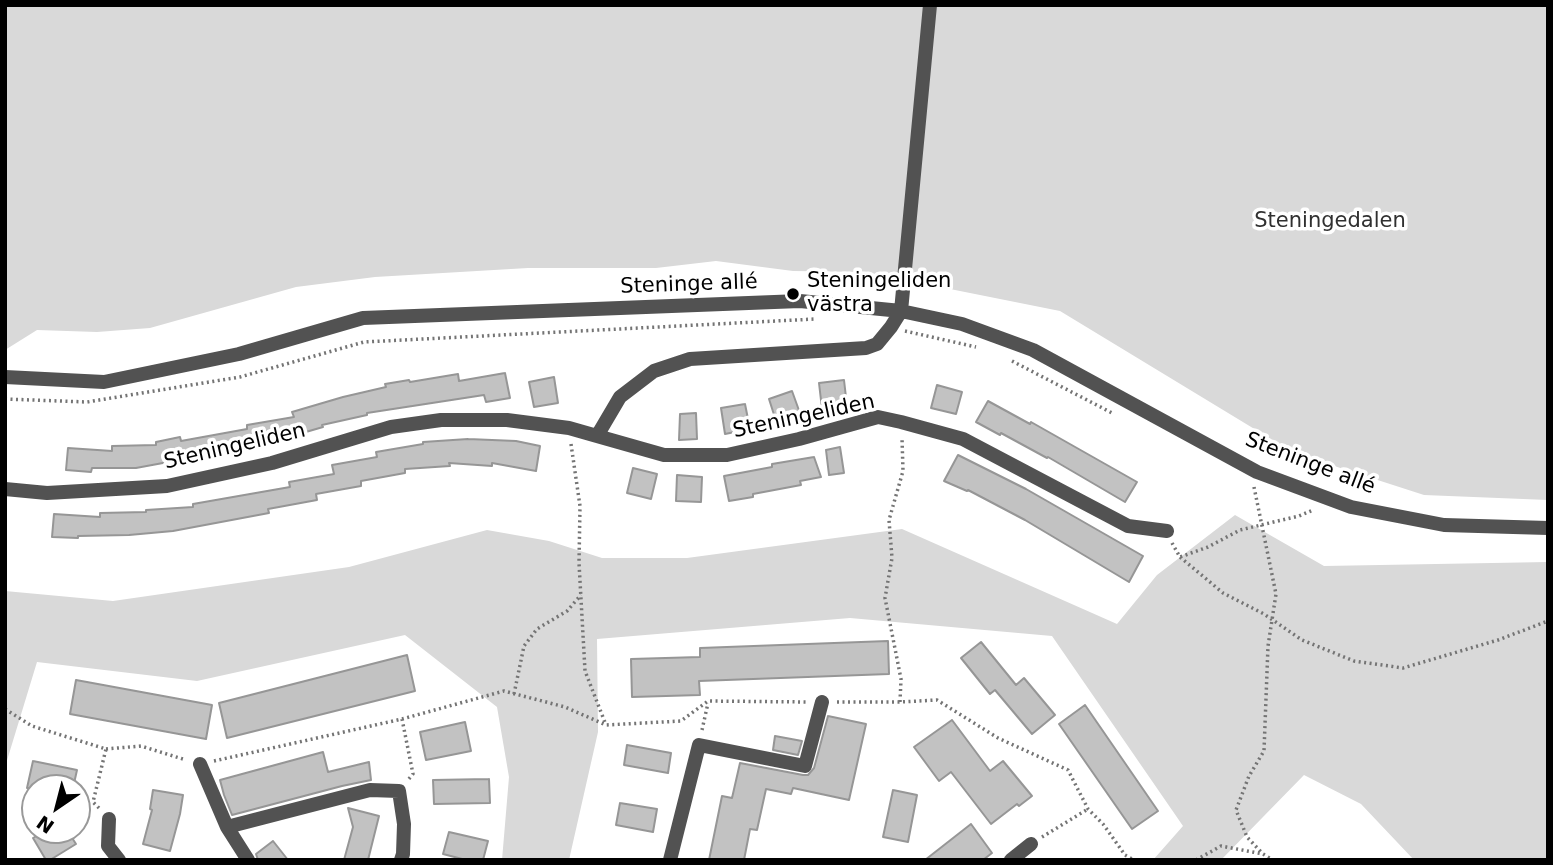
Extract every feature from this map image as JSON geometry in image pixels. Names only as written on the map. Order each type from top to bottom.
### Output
[{"type":"street","points":[[597,436],[620,397],[654,371],[690,359],[866,348],[877,344],[891,327],[901,311],[930,5]]},
{"type":"street","name":"Steninge allé","points":[[5,377],[104,382],[239,355],[363,318],[800,301],[901,311],[962,324],[1033,350],[1257,472],[1351,507],[1444,525],[1548,527]]},
{"type":"street","name":"Steningeliden","points":[[5,489],[47,493],[167,486],[272,463],[391,427],[441,420],[507,420],[569,428],[664,455],[727,456],[878,418],[963,439],[1128,526],[1167,531]]},
{"type":"street","points":[[670,860],[699,745],[805,766],[822,702]]},
{"type":"street","points":[[200,764],[227,827],[248,860]]},
{"type":"street","points":[[227,827],[370,790],[399,791],[404,824],[401,860]]},
{"type":"street","points":[[109,819],[108,846],[119,860]]},
{"type":"street","points":[[1011,860],[1031,844]]},
{"type":"path","points":[[5,399],[87,402],[240,377],[364,342],[824,319]]},
{"type":"path","points":[[891,327],[982,349]]},
{"type":"path","points":[[1008,358],[1119,416]]},
{"type":"path","points":[[900,702],[901,679],[885,598],[892,558],[889,520],[903,471],[901,422]]},
{"type":"path","points":[[569,428],[580,506],[585,671],[606,725]]},
{"type":"path","points":[[1266,492],[1254,487],[1276,594],[1268,646],[1264,751],[1249,776],[1236,810],[1247,837],[1263,854],[1273,860]]},
{"type":"path","points":[[1180,558],[1240,530],[1313,510],[1301,506]]},
{"type":"path","points":[[1167,531],[1180,558],[1223,593],[1272,619],[1303,640],[1353,661],[1403,668],[1498,640],[1548,621]]},
{"type":"path","points":[[514,694],[524,646],[537,629],[567,611],[581,595]]},
{"type":"path","points":[[5,709],[32,726],[106,749],[141,746],[200,764],[402,719],[504,691],[565,706],[606,725],[681,721],[708,701],[937,700],[998,738],[1068,770],[1088,809],[1103,824],[1125,855],[1135,860]]},
{"type":"path","points":[[699,745],[708,701]]},
{"type":"path","points":[[399,791],[413,774],[402,719]]},
{"type":"path","points":[[106,749],[93,802],[109,819]]},
{"type":"path","points":[[1031,844],[1088,809]]},
{"type":"path","points":[[1196,860],[1221,846],[1263,854]]},
{"type":"green space","name":"Steningedalen","points":[[5,5],[1548,5],[1548,500],[1424,495],[1294,453],[1060,311],[865,272],[793,271],[716,261],[656,268],[528,268],[375,277],[296,287],[150,328],[97,332],[37,330],[5,350]]},
{"type":"green space","points":[[1235,515],[1324,566],[1548,562],[1548,860],[1414,860],[1361,804],[1304,775],[1221,860],[1153,860],[1183,826],[1052,636],[850,618],[597,639],[598,732],[569,860],[502,860],[509,777],[497,707],[405,635],[197,681],[37,662],[5,767],[5,591],[113,601],[349,567],[487,530],[549,541],[602,558],[687,558],[902,529],[1117,624],[1157,575]]},
{"type":"building","points":[[505,373],[510,398],[486,402],[484,395],[367,413],[322,425],[323,427],[275,443],[230,451],[231,454],[207,459],[206,455],[136,468],[92,468],[91,472],[66,470],[68,448],[112,451],[112,446],[156,445],[156,442],[180,437],[181,441],[294,417],[292,412],[386,387],[385,384],[458,374],[459,381]]},
{"type":"building","points":[[554,377],[558,403],[534,407],[529,382]]},
{"type":"building","points":[[844,380],[847,406],[822,409],[819,383]]},
{"type":"building","points":[[937,385],[962,392],[956,414],[931,408]]},
{"type":"building","points":[[792,391],[801,416],[777,424],[769,399]]},
{"type":"building","points":[[988,401],[1137,482],[1125,502],[1048,457],[976,422]]},
{"type":"building","points":[[745,404],[750,429],[725,434],[721,408]]},
{"type":"building","points":[[696,413],[697,439],[679,440],[680,414]]},
{"type":"building","points":[[468,439],[516,441],[540,446],[536,471],[492,463],[492,466],[449,463],[450,466],[405,469],[405,473],[361,481],[361,486],[316,494],[317,500],[268,509],[269,513],[173,531],[78,538],[52,537],[54,514],[100,517],[100,513],[193,507],[193,504],[290,487],[289,482],[334,474],[332,465],[377,457],[376,452],[423,442]]},
{"type":"building","points":[[840,447],[844,473],[829,475],[826,450]]},
{"type":"building","points":[[958,455],[1026,489],[1143,556],[1129,582],[1025,520],[968,490],[944,481]]},
{"type":"building","points":[[814,457],[821,477],[800,481],[801,485],[729,501],[724,476]]},
{"type":"building","points":[[633,468],[657,474],[651,499],[627,493]]},
{"type":"building","points":[[677,475],[702,477],[701,502],[676,501]]},
{"type":"building","points":[[888,641],[889,674],[699,681],[700,695],[632,697],[631,659],[700,657],[700,648]]},
{"type":"building","points":[[981,642],[1016,685],[1024,678],[1055,715],[1032,734],[995,690],[990,694],[961,658]]},
{"type":"building","points":[[407,655],[415,691],[227,738],[219,703]]},
{"type":"building","points":[[76,680],[212,705],[206,739],[70,714]]},
{"type":"building","points":[[1085,705],[1158,811],[1132,829],[1059,724]]},
{"type":"building","points":[[828,716],[866,724],[849,800],[793,788],[791,794],[766,789],[757,830],[750,829],[744,860],[709,860],[722,796],[732,798],[740,763],[808,775],[814,768]]},
{"type":"building","points":[[952,720],[990,771],[1003,761],[1032,796],[991,824],[951,772],[939,781],[914,747]]},
{"type":"building","points":[[465,722],[471,751],[426,760],[420,732]]},
{"type":"building","points":[[775,736],[802,741],[798,755],[773,750]]},
{"type":"building","points":[[627,745],[671,753],[668,773],[624,765]]},
{"type":"building","points":[[323,752],[328,772],[369,762],[371,780],[232,815],[220,780]]},
{"type":"building","points":[[33,761],[77,770],[76,774],[30,774]]},
{"type":"building","points":[[489,779],[490,803],[434,804],[433,780]]},
{"type":"building","points":[[153,790],[183,795],[170,851],[143,844],[152,810]]},
{"type":"building","points":[[893,790],[917,795],[908,842],[883,837]]},
{"type":"building","points":[[620,803],[657,809],[653,832],[616,825]]},
{"type":"building","points":[[348,808],[379,816],[368,860],[344,860],[353,827]]},
{"type":"building","points":[[971,824],[992,853],[983,860],[925,860]]},
{"type":"building","points":[[449,832],[488,841],[483,860],[466,860],[443,854]]},
{"type":"building","points":[[273,841],[288,860],[258,860],[256,854]]},
{"type":"building","points":[[37,844],[76,844],[50,860],[46,860]]},
{"type":"place","name":"Steningeliden västra","points":[[793,294]]}]
